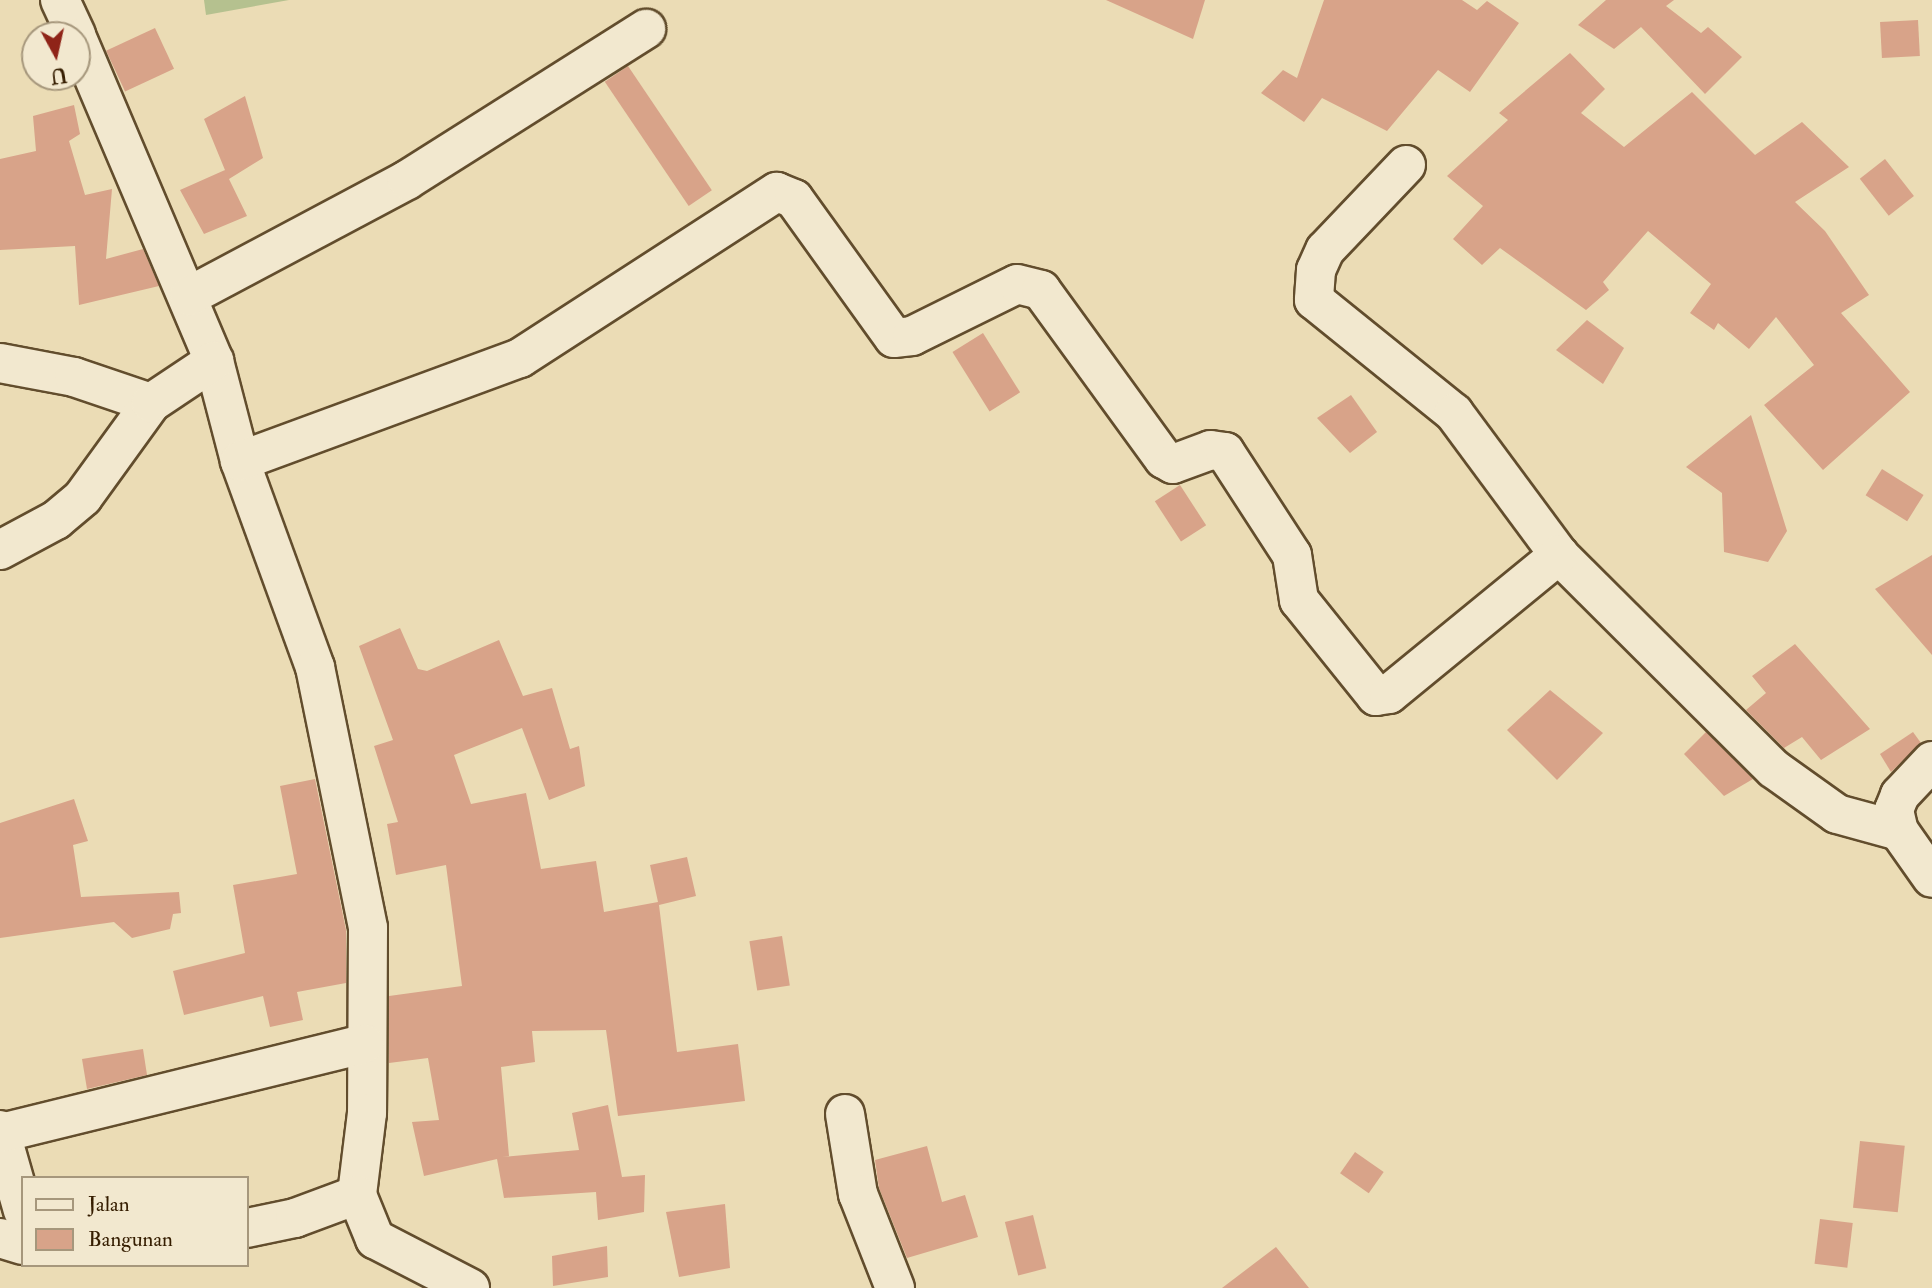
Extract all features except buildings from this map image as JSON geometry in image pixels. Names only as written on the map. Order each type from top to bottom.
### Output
[{"type":"street","points":[[60,0],[69,21]]},
{"type":"street","points":[[189,296],[407,180],[646,29]]},
{"type":"street","points":[[91,71],[214,360],[240,461],[315,667],[368,928],[365,1044],[367,1113],[357,1195],[375,1239],[470,1288]]},
{"type":"street","points":[[1406,165],[1325,250],[1316,270],[1314,300],[1454,413],[1559,555],[1774,769],[1837,814],[1899,831]]},
{"type":"street","points":[[240,461],[520,358],[777,192],[794,199],[894,338],[912,336],[1017,284],[1035,285],[1164,458],[1173,464],[1211,450],[1225,452],[1292,555],[1299,600],[1376,696],[1389,694],[1559,555]]},
{"type":"street","points":[[0,550],[56,520],[83,497],[151,403],[214,360]]},
{"type":"street","points":[[0,363],[74,377],[151,403]]},
{"type":"street","points":[[1932,761],[1900,795],[1894,810],[1899,831],[1932,878]]},
{"type":"street","points":[[21,1203],[2,1131],[365,1044]]},
{"type":"street","points":[[845,1114],[860,1202],[895,1288]]},
{"type":"street","points":[[248,1228],[295,1218],[357,1195]]},
{"type":"street","points":[[0,1238],[21,1244]]},
{"type":"green space","points":[[204,0],[289,0],[206,15]]}]
